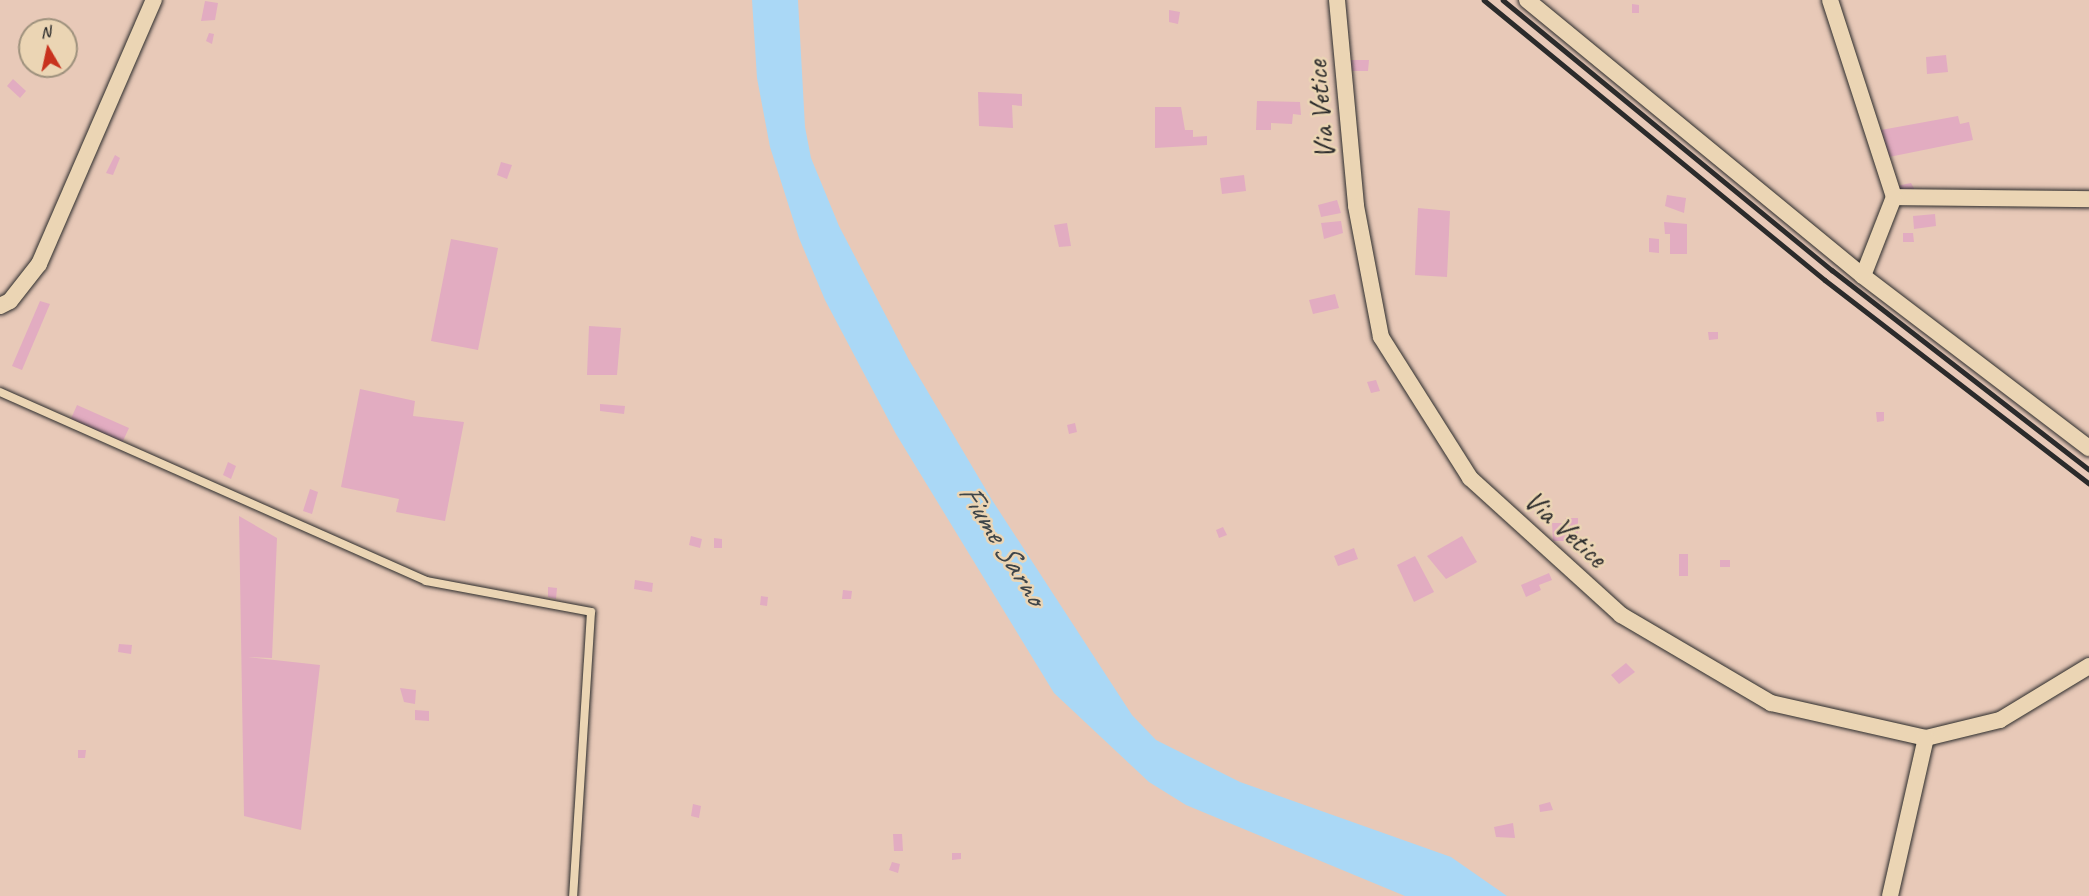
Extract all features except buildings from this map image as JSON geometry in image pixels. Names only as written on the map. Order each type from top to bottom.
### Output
[{"type":"street","points":[[0,306],[10,301],[39,264],[154,0]]},
{"type":"street","name":"Via Vetice","points":[[1337,0],[1356,206],[1382,337],[1470,478],[1621,615],[1771,703],[1926,738],[2000,720],[2089,666]]},
{"type":"street","points":[[1527,0],[1863,276],[2089,448]]},
{"type":"street","points":[[1830,0],[1894,197],[1863,276]]},
{"type":"street","points":[[1894,197],[2089,199]]},
{"type":"street","points":[[1890,896],[1926,738]]},
{"type":"lane","points":[[0,392],[426,581],[591,612],[573,896]]},
{"type":"water","name":"Fiume Sarno","points":[[752,0],[798,0],[805,127],[811,158],[839,226],[909,360],[992,500],[1132,715],[1156,740],[1240,782],[1451,857],[1507,896],[1405,896],[1186,805],[1149,782],[1054,693],[896,434],[825,300],[799,238],[770,147],[757,78]]},
{"type":"railway","points":[[1484,0],[1825,280],[2089,483]]},
{"type":"railway","points":[[1503,0],[1832,270],[2089,469]]}]
